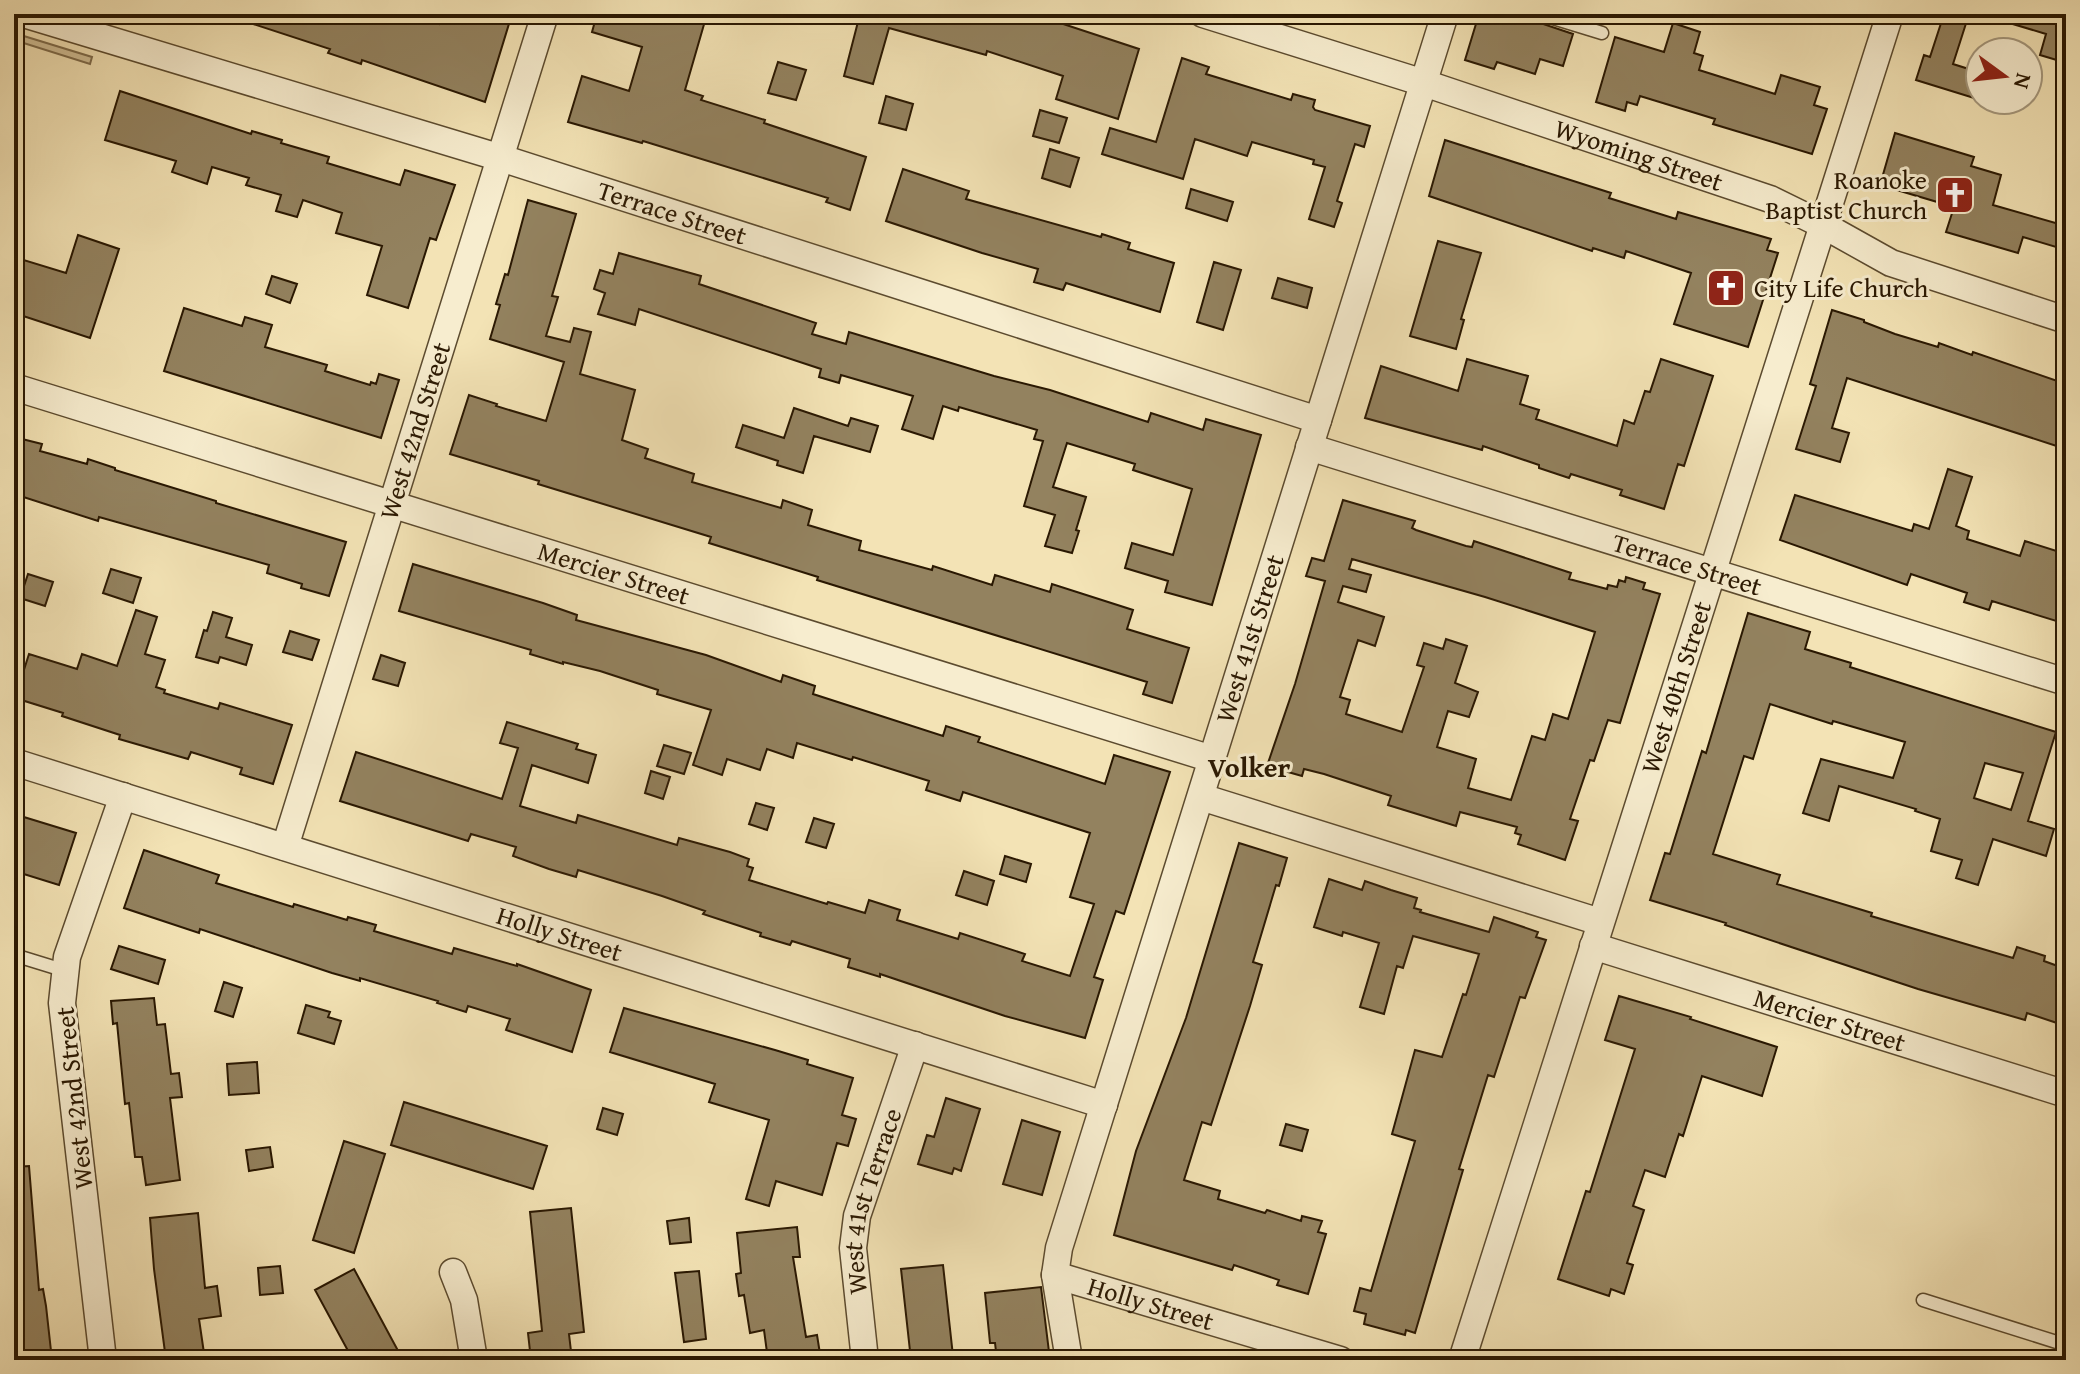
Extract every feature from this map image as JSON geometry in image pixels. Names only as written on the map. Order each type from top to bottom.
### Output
[{"type":"street","name":"Terrace Street","points":[[24,14],[501,158],[1318,420]]},
{"type":"street","name":"West 42nd Street","points":[[285,847],[545,14]]},
{"type":"street","name":"Wyoming Street","points":[[1203,14],[1424,83],[1770,199],[1891,263],[2066,320]]},
{"type":"street","name":"West 41st Street","points":[[1069,1360],[1055,1275],[1059,1248],[1445,14]]},
{"type":"street","name":"West 40th Street","points":[[1462,1360],[1890,14]]},
{"type":"street","name":"Mercier Street","points":[[14,387],[1212,759]]},
{"type":"street","name":"Terrace Street","points":[[1309,447],[2066,682]]},
{"type":"street","name":"Holly Street","points":[[14,762],[1104,1105]]},
{"type":"street","name":"West 42nd Street","points":[[103,1360],[62,1003],[67,957],[123,796]]},
{"type":"street","name":"Mercier Street","points":[[1201,797],[2066,1094]]},
{"type":"street","name":"West 41st Terrace","points":[[865,1360],[853,1248],[857,1216],[915,1045]]},
{"type":"street","points":[[453,1272],[464,1300],[474,1360]]},
{"type":"street","name":"Holly Street","points":[[1055,1275],[1340,1360]]},
{"type":"lane","points":[[1540,14],[1602,33]]},
{"type":"lane","points":[[14,955],[66,971]]},
{"type":"lane","points":[[1923,1300],[2066,1345]]},
{"type":"shaded area","points":[[14,33],[92,57],[90,64],[14,40]]},
{"type":"building","points":[[236,14],[408,14],[439,24],[442,14],[512,14],[485,102],[362,60],[361,64],[328,53],[330,49],[235,18]]},
{"type":"building","points":[[597,14],[707,14],[685,90],[703,96],[701,100],[866,157],[850,210],[826,202],[828,198],[643,141],[568,122],[582,76],[629,91],[642,47],[592,32]]},
{"type":"building","points":[[860,14],[1033,14],[1139,49],[1118,119],[1056,99],[1063,76],[987,51],[986,55],[889,28],[873,84],[844,76]]},
{"type":"building","points":[[1479,14],[1531,14],[1537,22],[1573,34],[1563,66],[1540,59],[1535,74],[1497,62],[1494,69],[1465,60]]},
{"type":"building","points":[[1944,14],[1969,14],[1953,64],[1964,68],[1964,95],[1916,80],[1924,55],[1930,57]]},
{"type":"building","points":[[1997,14],[2066,14],[2066,43],[2060,61],[2044,56],[2046,34],[1996,19]]},
{"type":"building","points":[[1673,23],[1700,32],[1694,53],[1703,56],[1699,70],[1775,94],[1781,75],[1820,87],[1814,105],[1827,109],[1812,154],[1713,124],[1715,119],[1640,96],[1637,105],[1627,102],[1625,111],[1596,102],[1615,37],[1664,52]]},
{"type":"building","points":[[1182,58],[1209,67],[1206,74],[1291,100],[1293,94],[1315,100],[1315,110],[1370,126],[1364,147],[1355,144],[1337,201],[1342,203],[1334,227],[1309,219],[1325,167],[1313,164],[1314,160],[1252,142],[1247,156],[1195,139],[1183,179],[1102,154],[1110,128],[1156,142]]},
{"type":"building","points":[[778,62],[806,70],[796,100],[768,93]]},
{"type":"building","points":[[120,91],[251,134],[252,131],[282,140],[281,143],[329,157],[327,163],[400,185],[405,170],[455,185],[436,240],[430,238],[408,308],[367,295],[382,246],[336,233],[342,213],[303,200],[297,217],[276,211],[281,195],[246,185],[249,178],[212,167],[207,184],[172,172],[176,161],[105,140]]},
{"type":"building","points":[[886,96],[913,104],[906,130],[879,123]]},
{"type":"building","points":[[1040,110],[1067,118],[1059,143],[1033,136]]},
{"type":"building","name":"Roanoke Baptist Church","points":[[1895,133],[1974,157],[1971,166],[2001,175],[1993,205],[2066,226],[2066,250],[2023,237],[2018,253],[1946,232],[1954,207],[1880,185]]},
{"type":"building","points":[[1445,140],[1611,193],[1609,198],[1676,219],[1678,212],[1771,239],[1767,250],[1778,253],[1748,347],[1674,324],[1691,273],[1626,251],[1624,258],[1593,248],[1592,251],[1429,196]]},
{"type":"building","points":[[1050,149],[1079,158],[1070,187],[1042,178]]},
{"type":"building","points":[[903,169],[969,191],[966,199],[1101,237],[1102,234],[1130,243],[1128,249],[1174,263],[1160,312],[1066,283],[1063,290],[1034,282],[1038,269],[886,221]]},
{"type":"building","points":[[1191,189],[1233,202],[1227,221],[1186,208]]},
{"type":"building","points":[[528,200],[576,214],[552,296],[558,297],[546,336],[570,342],[574,328],[591,332],[580,374],[635,390],[622,440],[648,449],[645,458],[694,474],[692,482],[781,508],[783,500],[812,510],[808,525],[861,541],[859,550],[932,570],[933,566],[992,585],[995,575],[1050,592],[1052,584],[1133,610],[1127,629],[1189,648],[1172,703],[1143,694],[1147,682],[817,580],[818,577],[709,543],[711,537],[450,454],[469,395],[546,421],[564,362],[490,339],[500,305],[496,304],[505,274],[508,275]]},
{"type":"building","points":[[78,235],[119,249],[90,338],[14,313],[14,257],[66,273]]},
{"type":"building","points":[[1438,241],[1481,253],[1461,319],[1464,320],[1456,349],[1410,336]]},
{"type":"building","points":[[619,253],[701,276],[699,284],[816,323],[812,334],[846,344],[849,332],[1148,422],[1151,413],[1203,430],[1206,419],[1261,435],[1212,605],[1165,592],[1168,581],[1125,568],[1132,543],[1173,555],[1192,489],[1133,470],[1135,464],[1067,443],[1053,487],[1086,497],[1076,530],[1079,531],[1072,553],[1045,546],[1055,515],[1024,506],[1043,441],[1034,439],[1037,430],[959,407],[958,411],[943,406],[933,439],[902,429],[913,396],[841,375],[839,383],[819,377],[821,369],[639,309],[635,325],[598,314],[605,293],[594,289],[600,270],[613,274]]},
{"type":"building","points":[[1214,262],[1241,270],[1223,330],[1197,322]]},
{"type":"building","points":[[272,276],[297,284],[290,303],[266,294]]},
{"type":"building","points":[[1278,278],[1312,288],[1307,308],[1272,298]]},
{"type":"building","points":[[184,308],[242,326],[245,317],[272,325],[265,347],[327,365],[325,371],[370,385],[371,382],[376,384],[379,374],[399,380],[381,438],[164,371]]},
{"type":"building","points":[[1832,310],[1895,334],[1938,347],[1939,343],[1972,355],[1973,352],[2066,384],[2066,449],[1847,378],[1832,428],[1849,433],[1840,462],[1796,449],[1816,386],[1810,384]]},
{"type":"building","points":[[1467,359],[1528,376],[1520,404],[1539,410],[1536,419],[1617,446],[1624,420],[1634,424],[1645,391],[1650,392],[1661,359],[1713,376],[1684,466],[1678,464],[1664,509],[1620,495],[1622,490],[1571,474],[1569,478],[1483,446],[1482,450],[1365,418],[1381,366],[1458,391]]},
{"type":"building","points":[[794,408],[848,426],[851,418],[878,426],[870,452],[814,436],[803,473],[736,447],[743,425],[784,438]]},
{"type":"building","points":[[14,437],[42,444],[40,451],[87,464],[88,459],[216,503],[346,542],[329,596],[267,573],[269,565],[99,517],[98,521],[14,494]]},
{"type":"building","points":[[1948,469],[1972,477],[1956,526],[1969,531],[1967,539],[2020,556],[2025,541],[2066,554],[2066,624],[1992,601],[1989,610],[1964,602],[1967,593],[1911,574],[1907,585],[1780,540],[1795,495],[1912,531],[1914,524],[1929,529]]},
{"type":"building","points":[[1343,500],[1415,521],[1412,528],[1416,530],[1466,546],[1472,547],[1474,541],[1571,573],[1569,579],[1607,589],[1608,585],[1617,587],[1619,580],[1625,582],[1626,577],[1645,583],[1643,589],[1660,594],[1620,723],[1608,720],[1594,761],[1590,760],[1570,819],[1578,821],[1565,860],[1518,844],[1521,835],[1515,833],[1517,827],[1460,812],[1456,826],[1388,805],[1391,796],[1324,774],[1304,769],[1302,776],[1267,766],[1325,581],[1306,576],[1312,558],[1324,561]],"holes":[[[1352,559],[1595,632],[1568,719],[1553,714],[1545,740],[1532,736],[1511,800],[1468,788],[1476,759],[1437,747],[1448,711],[1469,717],[1478,692],[1455,683],[1467,646],[1446,639],[1443,649],[1424,643],[1417,665],[1424,667],[1402,732],[1346,714],[1350,700],[1340,697],[1358,640],[1375,646],[1384,617],[1338,602],[1343,586],[1366,592],[1371,575],[1349,569]]]},
{"type":"building","points":[[413,564],[543,603],[577,615],[576,620],[706,655],[781,682],[783,675],[815,686],[813,694],[943,736],[946,726],[980,737],[978,742],[1105,784],[1114,755],[1170,772],[1124,914],[1116,911],[1094,977],[1103,980],[1085,1038],[1005,1016],[880,974],[880,977],[848,967],[850,959],[792,941],[790,945],[760,936],[761,933],[703,914],[705,911],[662,896],[578,870],[576,877],[549,869],[513,856],[516,847],[471,834],[468,841],[340,801],[356,752],[502,799],[518,748],[500,743],[507,722],[578,744],[576,749],[596,755],[588,783],[532,765],[520,806],[576,823],[578,815],[677,845],[679,838],[730,852],[749,859],[747,866],[753,868],[749,880],[865,913],[869,900],[900,910],[897,920],[958,939],[960,933],[1025,954],[1022,961],[1070,976],[1094,904],[1070,897],[1090,833],[963,792],[960,801],[926,790],[929,781],[797,743],[793,758],[767,749],[760,770],[727,759],[722,775],[693,765],[711,710],[657,694],[658,690],[600,671],[563,664],[530,654],[531,650],[399,611]]},
{"type":"building","points":[[111,569],[141,578],[133,603],[103,593]]},
{"type":"building","points":[[28,574],[53,582],[45,606],[20,598]]},
{"type":"building","points":[[136,610],[157,617],[145,654],[165,660],[156,687],[165,690],[164,693],[218,709],[220,703],[292,725],[273,784],[240,774],[242,768],[191,752],[188,759],[119,739],[120,735],[15,698],[29,654],[77,669],[82,654],[117,666]]},
{"type":"building","points":[[213,612],[232,618],[226,637],[252,645],[246,665],[220,657],[218,663],[196,657]]},
{"type":"building","points":[[1748,613],[1810,632],[1805,649],[1851,663],[1850,667],[2056,732],[2028,821],[2054,829],[2046,856],[1993,839],[1978,885],[1956,878],[1962,860],[1931,851],[1940,819],[1916,809],[1839,786],[1829,821],[1803,813],[1821,759],[1893,778],[1905,742],[1833,721],[1832,724],[1770,704],[1753,759],[1744,756],[1713,854],[1780,875],[1777,884],[1872,913],[1871,916],[2013,958],[2017,947],[2045,956],[2044,961],[2066,969],[2066,1026],[2027,1013],[2025,1020],[1918,989],[1650,900],[1665,853],[1670,854],[1702,751],[1706,753]],"holes":[[[1985,763],[2023,773],[2011,810],[1974,798]]]},
{"type":"building","points":[[290,631],[319,640],[312,660],[283,652]]},
{"type":"building","points":[[381,655],[405,663],[398,686],[373,679]]},
{"type":"building","points":[[664,745],[691,753],[684,774],[657,766]]},
{"type":"building","points":[[651,771],[670,777],[663,799],[645,793]]},
{"type":"building","points":[[756,803],[774,808],[767,830],[749,824]]},
{"type":"building","points":[[14,814],[76,833],[59,885],[14,871]]},
{"type":"building","points":[[814,818],[834,824],[826,848],[806,842]]},
{"type":"building","points":[[1239,843],[1287,858],[1253,962],[1262,965],[1250,1006],[1211,1125],[1202,1122],[1184,1180],[1220,1191],[1218,1199],[1265,1213],[1267,1210],[1301,1221],[1302,1216],[1322,1221],[1318,1232],[1326,1234],[1308,1294],[1277,1285],[1279,1280],[1234,1265],[1232,1270],[1114,1235],[1136,1151],[1186,1018]]},
{"type":"building","points":[[144,850],[219,875],[216,883],[293,907],[294,904],[376,925],[374,931],[452,954],[454,948],[517,964],[591,990],[572,1052],[506,1030],[510,1019],[468,1006],[466,1012],[124,908]]},
{"type":"building","points":[[1005,856],[1031,864],[1026,882],[1000,874]]},
{"type":"building","points":[[964,871],[994,881],[987,905],[956,895]]},
{"type":"building","points":[[1329,879],[1362,890],[1365,881],[1417,898],[1414,908],[1420,912],[1489,932],[1494,917],[1538,932],[1536,937],[1546,940],[1525,998],[1520,997],[1494,1077],[1488,1075],[1415,1333],[1406,1330],[1405,1335],[1364,1324],[1366,1314],[1354,1311],[1360,1288],[1371,1291],[1415,1141],[1392,1134],[1415,1050],[1442,1057],[1479,954],[1413,936],[1403,968],[1397,966],[1384,1014],[1360,1007],[1379,943],[1314,927]]},
{"type":"building","points":[[119,946],[165,960],[158,984],[111,969]]},
{"type":"building","points":[[224,982],[242,988],[233,1017],[215,1011]]},
{"type":"building","points":[[1619,996],[1777,1047],[1762,1096],[1702,1076],[1683,1136],[1679,1134],[1665,1177],[1645,1170],[1633,1206],[1644,1210],[1627,1263],[1633,1265],[1624,1294],[1611,1289],[1609,1296],[1558,1279],[1586,1191],[1590,1192],[1635,1049],[1605,1040]]},
{"type":"building","points":[[154,998],[157,1025],[165,1024],[171,1074],[179,1073],[182,1097],[170,1098],[180,1180],[146,1185],[142,1157],[135,1157],[129,1103],[125,1104],[117,1023],[113,1024],[111,1001]]},
{"type":"building","points":[[306,1005],[330,1012],[328,1017],[341,1021],[334,1044],[298,1033]]},
{"type":"building","points":[[624,1008],[808,1060],[807,1064],[853,1078],[842,1115],[856,1119],[848,1146],[837,1143],[822,1195],[776,1181],[769,1206],[746,1199],[769,1120],[709,1102],[715,1084],[610,1052]]},
{"type":"building","points":[[257,1062],[259,1093],[229,1095],[227,1064]]},
{"type":"building","points":[[946,1098],[980,1109],[961,1171],[954,1168],[952,1174],[918,1164],[927,1135],[934,1137]]},
{"type":"building","points":[[404,1102],[547,1146],[533,1189],[391,1145]]},
{"type":"building","points":[[603,1108],[623,1114],[617,1135],[597,1129]]},
{"type":"building","points":[[1022,1120],[1060,1132],[1042,1195],[1003,1184]]},
{"type":"building","points":[[1286,1124],[1308,1130],[1302,1151],[1280,1145]]},
{"type":"building","points":[[344,1141],[385,1154],[354,1253],[313,1240]]},
{"type":"building","points":[[270,1147],[273,1167],[249,1171],[246,1150]]},
{"type":"building","points":[[29,1166],[39,1290],[43,1289],[52,1360],[14,1360],[14,1167]]},
{"type":"building","points":[[571,1208],[584,1332],[569,1334],[572,1360],[531,1360],[528,1333],[542,1331],[530,1212]]},
{"type":"building","points":[[198,1213],[205,1288],[217,1286],[221,1316],[199,1319],[205,1360],[166,1360],[150,1218]]},
{"type":"building","points":[[689,1218],[691,1242],[670,1244],[667,1221]]},
{"type":"building","points":[[797,1227],[800,1257],[793,1257],[806,1337],[817,1335],[821,1360],[768,1360],[764,1330],[750,1333],[744,1295],[739,1296],[736,1274],[741,1273],[737,1233]]},
{"type":"building","points":[[943,1265],[953,1356],[911,1360],[901,1269]]},
{"type":"building","points":[[280,1266],[283,1293],[260,1295],[258,1268]]},
{"type":"building","points":[[354,1269],[403,1360],[353,1360],[315,1290]]},
{"type":"building","points":[[699,1271],[706,1339],[684,1342],[675,1273]]},
{"type":"building","points":[[1041,1287],[1050,1360],[997,1360],[995,1343],[990,1343],[985,1293]]},
{"type":"place","name":"Roanoke Baptist Church","points":[[1955,195]]},
{"type":"place","name":"City Life Church","points":[[1726,288]]},
{"type":"district","name":"Volker","points":[[1249,767]]}]
